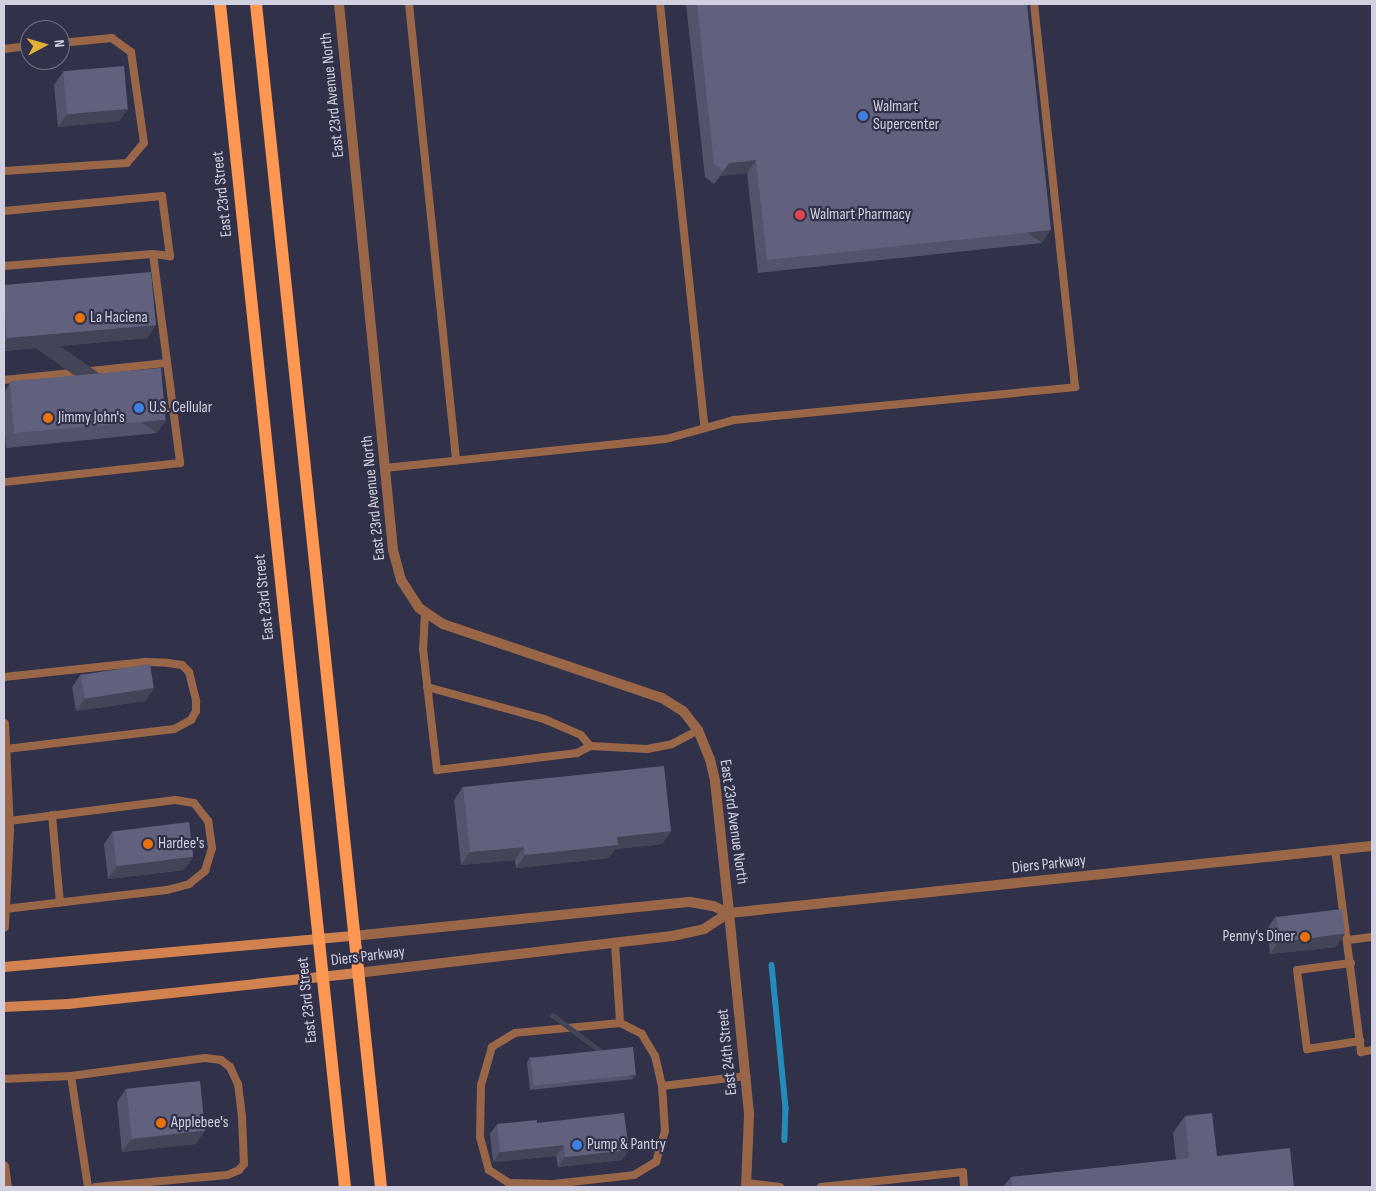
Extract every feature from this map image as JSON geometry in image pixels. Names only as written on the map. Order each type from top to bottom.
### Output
[{"type":"main road","name":"East 23rd Street","points":[[220,4],[345,1187]]},
{"type":"main road","points":[[256,4],[381,1187]]},
{"type":"main road","name":"Diers Parkway","points":[[4,967],[353,936]]},
{"type":"main road","name":"Diers Parkway","points":[[4,1007],[68,1004],[357,973]]},
{"type":"street","name":"East 23rd Avenue North","points":[[339,4],[385,468],[397,566],[408,595],[426,612],[460,631],[662,698],[683,711],[698,730],[710,759],[715,781],[729,913]]},
{"type":"street","points":[[4,724],[9,821],[4,927]]},
{"type":"street","name":"Diers Parkway","points":[[357,973],[696,932],[729,913],[1372,846]]},
{"type":"street","name":"Diers Parkway","points":[[353,936],[690,902],[713,906],[729,913]]},
{"type":"street","name":"East 24th Street","points":[[729,913],[746,1076],[750,1142],[747,1185]]},
{"type":"street","points":[[4,1166],[7,1187]]},
{"type":"lane","points":[[409,4],[456,461]]},
{"type":"lane","points":[[660,4],[704,426]]},
{"type":"lane","points":[[385,468],[666,439],[704,426],[734,420],[1074,386],[1034,4]]},
{"type":"lane","points":[[4,171],[127,163],[144,143],[131,52],[112,38],[70,42]]},
{"type":"lane","points":[[4,49],[20,47]]},
{"type":"lane","points":[[4,211],[162,196],[170,256],[153,254],[4,266]]},
{"type":"lane","points":[[4,482],[180,463],[153,254]]},
{"type":"lane","points":[[4,380],[167,363]]},
{"type":"lane","points":[[426,612],[423,649],[437,770],[577,753],[590,746],[647,749],[672,744],[698,730]]},
{"type":"lane","points":[[4,677],[145,662],[168,663],[182,666],[189,672],[196,700],[196,711],[191,720],[174,730],[6,750]]},
{"type":"lane","points":[[428,687],[544,719],[581,735],[590,746]]},
{"type":"lane","points":[[5,909],[190,884],[205,871],[212,848],[208,821],[194,804],[175,800],[9,821]]},
{"type":"lane","points":[[52,815],[60,903]]},
{"type":"lane","points":[[1336,849],[1360,1041],[1362,1052],[1372,1050]]},
{"type":"lane","points":[[1348,940],[1372,937]]},
{"type":"lane","points":[[615,943],[620,1023]]},
{"type":"lane","points":[[1351,962],[1297,970],[1307,1049],[1360,1041]]},
{"type":"lane","points":[[620,1023],[642,1034],[655,1056],[662,1086],[665,1131],[656,1162],[634,1175],[553,1184],[509,1183],[489,1170],[480,1137],[480,1085],[492,1047],[515,1033],[620,1023]]},
{"type":"lane","points":[[4,1080],[71,1076],[205,1058],[222,1060],[234,1073],[238,1084],[244,1164],[239,1170],[227,1175],[96,1187]]},
{"type":"lane","points":[[71,1076],[88,1187]]},
{"type":"lane","points":[[662,1086],[746,1076]]},
{"type":"lane","points":[[822,1187],[963,1172],[964,1187]]},
{"type":"lane","points":[[747,1185],[780,1187]]},
{"type":"building","name":"Walmart Supercenter","points":[[697,4],[1027,4],[1051,230],[767,260],[756,160],[729,163],[723,171],[714,164]]},
{"type":"building","points":[[124,66],[128,109],[67,114],[63,71]]},
{"type":"building","points":[[151,272],[156,325],[7,338],[4,285]]},
{"type":"building","points":[[161,368],[166,420],[14,433],[10,381]]},
{"type":"building","points":[[150,664],[154,688],[85,699],[81,675]]},
{"type":"building","points":[[664,766],[671,831],[617,837],[618,845],[525,855],[524,847],[470,852],[463,787]]},
{"type":"building","points":[[189,822],[193,857],[117,866],[113,831]]},
{"type":"building","points":[[1342,909],[1345,934],[1280,942],[1276,917]]},
{"type":"building","points":[[633,1047],[636,1075],[533,1086],[531,1058]]},
{"type":"building","points":[[200,1081],[205,1131],[132,1138],[126,1089]]},
{"type":"building","points":[[624,1113],[629,1150],[565,1157],[564,1145],[500,1152],[497,1124],[537,1120],[537,1123]]},
{"type":"building","points":[[1212,1113],[1217,1156],[1290,1148],[1294,1187],[1012,1187],[1011,1177],[1189,1158],[1185,1116]]},
{"type":"waterway","points":[[772,965],[786,1108],[785,1140]]},
{"type":"place","name":"Walmart Supercenter","points":[[863,116]]},
{"type":"place","name":"Walmart Pharmacy","points":[[800,215]]},
{"type":"place","name":"La Haciena","points":[[80,318]]},
{"type":"place","name":"U.S. Cellular","points":[[139,408]]},
{"type":"place","name":"Jimmy John's","points":[[48,418]]},
{"type":"place","name":"Hardee's","points":[[148,844]]},
{"type":"place","name":"Penny's Diner","points":[[1305,937]]},
{"type":"place","name":"Applebee's","points":[[161,1123]]},
{"type":"place","name":"Pump & Pantry","points":[[577,1145]]}]
